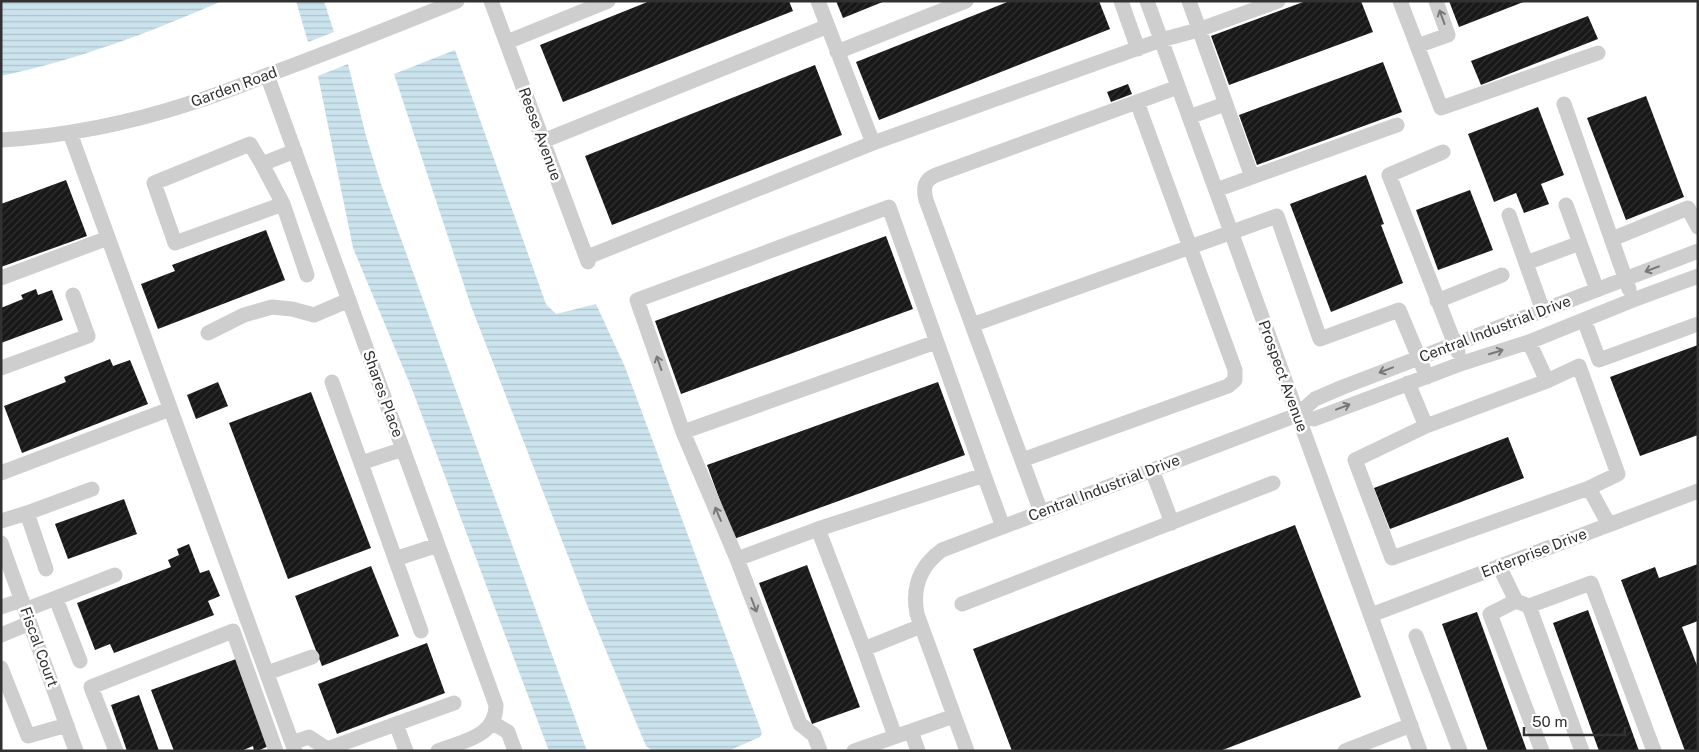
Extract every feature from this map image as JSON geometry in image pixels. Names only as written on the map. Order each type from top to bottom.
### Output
[{"type":"street","name":"Garden Road","points":[[1,140],[70,133],[145,117],[193,103],[457,1]]},
{"type":"street","name":"Reese Avenue","points":[[492,1],[587,260],[590,256],[873,143]]},
{"type":"street","points":[[507,42],[608,1]]},
{"type":"street","points":[[818,1],[873,143],[1161,40],[1198,30],[1278,1]]},
{"type":"street","points":[[837,52],[966,1]]},
{"type":"street","points":[[1121,1],[1138,49]]},
{"type":"street","name":"Prospect Avenue","points":[[1147,1],[1420,751]]},
{"type":"street","points":[[1189,1],[1252,177]]},
{"type":"street","points":[[1400,1],[1441,108],[1598,53]]},
{"type":"street","points":[[1417,46],[1448,35],[1436,1]]},
{"type":"street","points":[[543,141],[828,26]]},
{"type":"street","name":"Shares Place","points":[[267,75],[496,705],[494,719]]},
{"type":"street","points":[[1041,512],[926,200],[924,191],[926,182],[936,175],[1178,87]]},
{"type":"street","points":[[1022,460],[1232,384],[1236,376],[1137,102]]},
{"type":"street","points":[[1189,117],[1225,104]]},
{"type":"street","points":[[1564,104],[1633,300]]},
{"type":"street","points":[[1216,190],[1397,125]]},
{"type":"street","points":[[70,133],[294,747],[309,737],[326,749],[454,703]]},
{"type":"street","points":[[283,204],[174,243],[154,183],[250,144],[283,204],[307,275]]},
{"type":"street","points":[[262,164],[295,152]]},
{"type":"street","points":[[1443,152],[1389,175],[1437,301],[1463,362]]},
{"type":"street","points":[[1566,205],[1597,290]]},
{"type":"street","points":[[820,751],[814,735],[800,724],[737,559],[684,432],[637,300],[889,207],[1003,526]]},
{"type":"street","points":[[1612,239],[1688,208],[1698,227]]},
{"type":"street","points":[[1509,215],[1543,310]]},
{"type":"street","points":[[972,325],[1277,216],[1320,339],[1398,310],[1427,377]]},
{"type":"street","points":[[1,278],[108,238]]},
{"type":"street","points":[[1526,263],[1580,243]]},
{"type":"street","name":"Central Industrial Drive","points":[[921,626],[915,604],[917,584],[927,564],[942,550],[1297,415],[1315,399],[1343,387],[1698,251]]},
{"type":"street","points":[[1437,301],[1502,275]]},
{"type":"street","name":"Central Industrial Drive","points":[[1297,415],[1314,419],[1463,362],[1529,342],[1698,276]]},
{"type":"street","points":[[1,368],[88,336],[73,295]]},
{"type":"street","points":[[208,333],[244,315],[272,307],[292,309],[314,315],[349,300]]},
{"type":"street","points":[[1584,320],[1599,360],[1698,324]]},
{"type":"street","points":[[684,432],[936,342]]},
{"type":"street","points":[[1529,342],[1547,381]]},
{"type":"street","points":[[1579,366],[1618,474],[1589,488],[1392,558],[1355,460],[1426,426],[1547,381],[1579,366]]},
{"type":"street","points":[[332,382],[421,631]]},
{"type":"street","points":[[1408,383],[1426,426]]},
{"type":"street","points":[[1,474],[170,409]]},
{"type":"street","points":[[361,463],[403,449]]},
{"type":"street","points":[[1152,470],[1172,522]]},
{"type":"street","points":[[737,559],[818,529],[984,475]]},
{"type":"street","points":[[962,604],[1273,483]]},
{"type":"street","points":[[1589,488],[1608,525]]},
{"type":"street","points":[[1,521],[92,489]]},
{"type":"street","name":"Enterprise Drive","points":[[1371,615],[1698,491]]},
{"type":"street","points":[[27,513],[46,569]]},
{"type":"street","points":[[818,529],[896,736]]},
{"type":"street","name":"Fiscal Court","points":[[1,543],[76,751]]},
{"type":"street","points":[[395,559],[438,545]]},
{"type":"street","points":[[1499,566],[1522,604],[1582,751]]},
{"type":"street","points":[[1,634],[26,611],[114,575]]},
{"type":"street","points":[[1542,751],[1490,614],[1591,583],[1654,751]]},
{"type":"street","points":[[56,598],[80,661]]},
{"type":"street","points":[[1,607],[26,611]]},
{"type":"street","points":[[864,649],[921,626],[967,751]]},
{"type":"street","points":[[116,751],[91,687],[233,631],[276,751]]},
{"type":"street","points":[[1416,636],[1460,751]]},
{"type":"street","points":[[267,673],[312,657]]},
{"type":"street","points":[[1,668],[28,736],[66,725]]},
{"type":"street","points":[[854,751],[954,716]]},
{"type":"street","points":[[438,751],[479,735],[487,730],[494,719],[508,732],[515,751]]},
{"type":"street","points":[[396,724],[406,751]]},
{"type":"street","points":[[1345,751],[1411,725]]},
{"type":"street","points":[[911,731],[918,751]]},
{"type":"water","points":[[1,1],[222,1],[168,24],[113,44],[58,62],[1,76]]},
{"type":"water","points":[[296,1],[324,1],[334,32],[308,42]]},
{"type":"water","points":[[455,50],[546,304],[556,314],[596,304],[625,367],[762,733],[760,737],[728,751],[653,751],[646,746],[589,610],[471,306],[394,74]]},
{"type":"water","points":[[348,64],[366,136],[381,184],[587,751],[549,751],[412,389],[353,248],[318,76]]},
{"type":"building","points":[[650,1],[789,1],[793,11],[563,102],[540,45]]},
{"type":"building","points":[[836,1],[885,1],[843,18]]},
{"type":"building","points":[[1010,1],[1099,1],[1110,29],[879,120],[856,62]]},
{"type":"building","points":[[1306,1],[1361,1],[1373,32],[1229,85],[1211,36]]},
{"type":"building","points":[[1449,1],[1526,1],[1459,27]]},
{"type":"building","points":[[1588,16],[1598,39],[1481,85],[1471,61]]},
{"type":"building","points":[[1383,62],[1402,112],[1257,165],[1239,115]]},
{"type":"building","points":[[815,65],[842,135],[612,225],[585,156]]},
{"type":"building","points":[[1128,84],[1132,94],[1111,102],[1107,92]]},
{"type":"building","points":[[1646,96],[1684,197],[1626,220],[1587,118]]},
{"type":"building","points":[[1538,107],[1564,175],[1541,184],[1549,204],[1524,213],[1516,193],[1494,202],[1468,134]]},
{"type":"building","points":[[1366,175],[1384,224],[1381,225],[1403,283],[1331,312],[1290,204]]},
{"type":"building","points":[[66,180],[87,236],[1,267],[1,204]]},
{"type":"building","points":[[1470,190],[1493,250],[1438,270],[1416,210]]},
{"type":"building","points":[[266,230],[285,280],[158,329],[141,284],[175,271],[172,265]]},
{"type":"building","points":[[886,236],[913,309],[681,394],[655,321]]},
{"type":"building","points":[[36,289],[38,295],[52,290],[63,320],[1,343],[1,308],[23,299],[21,295]]},
{"type":"building","points":[[1698,345],[1698,435],[1640,456],[1610,377]]},
{"type":"building","points":[[110,359],[113,366],[130,360],[148,404],[22,453],[4,406],[66,382],[64,377]]},
{"type":"building","points":[[218,382],[228,406],[196,419],[187,395]]},
{"type":"building","points":[[938,382],[965,455],[734,539],[707,465]]},
{"type":"building","points":[[311,392],[371,548],[288,579],[229,423]]},
{"type":"building","points":[[1508,437],[1524,478],[1390,529],[1374,488]]},
{"type":"building","points":[[124,499],[137,534],[68,559],[55,524]]},
{"type":"building","points":[[1295,525],[1361,697],[1220,751],[1012,751],[973,649]]},
{"type":"building","points":[[189,544],[200,573],[209,570],[220,596],[208,601],[214,615],[114,653],[110,644],[95,650],[77,603],[171,567],[168,560],[179,555],[177,549]]},
{"type":"building","points":[[1698,564],[1698,621],[1682,627],[1698,668],[1698,751],[1685,751],[1621,580],[1655,567],[1659,578]]},
{"type":"building","points":[[807,565],[860,707],[812,724],[759,583]]},
{"type":"building","points":[[371,566],[399,636],[322,666],[295,596]]},
{"type":"building","points":[[1588,610],[1639,751],[1599,751],[1553,623]]},
{"type":"building","points":[[1477,612],[1527,751],[1488,751],[1442,624]]},
{"type":"building","points":[[427,643],[445,693],[337,734],[318,684]]},
{"type":"building","points":[[236,659],[269,746],[257,751],[254,751],[253,746],[241,751],[174,751],[151,690]]},
{"type":"building","points":[[139,695],[159,751],[127,751],[111,705]]}]
